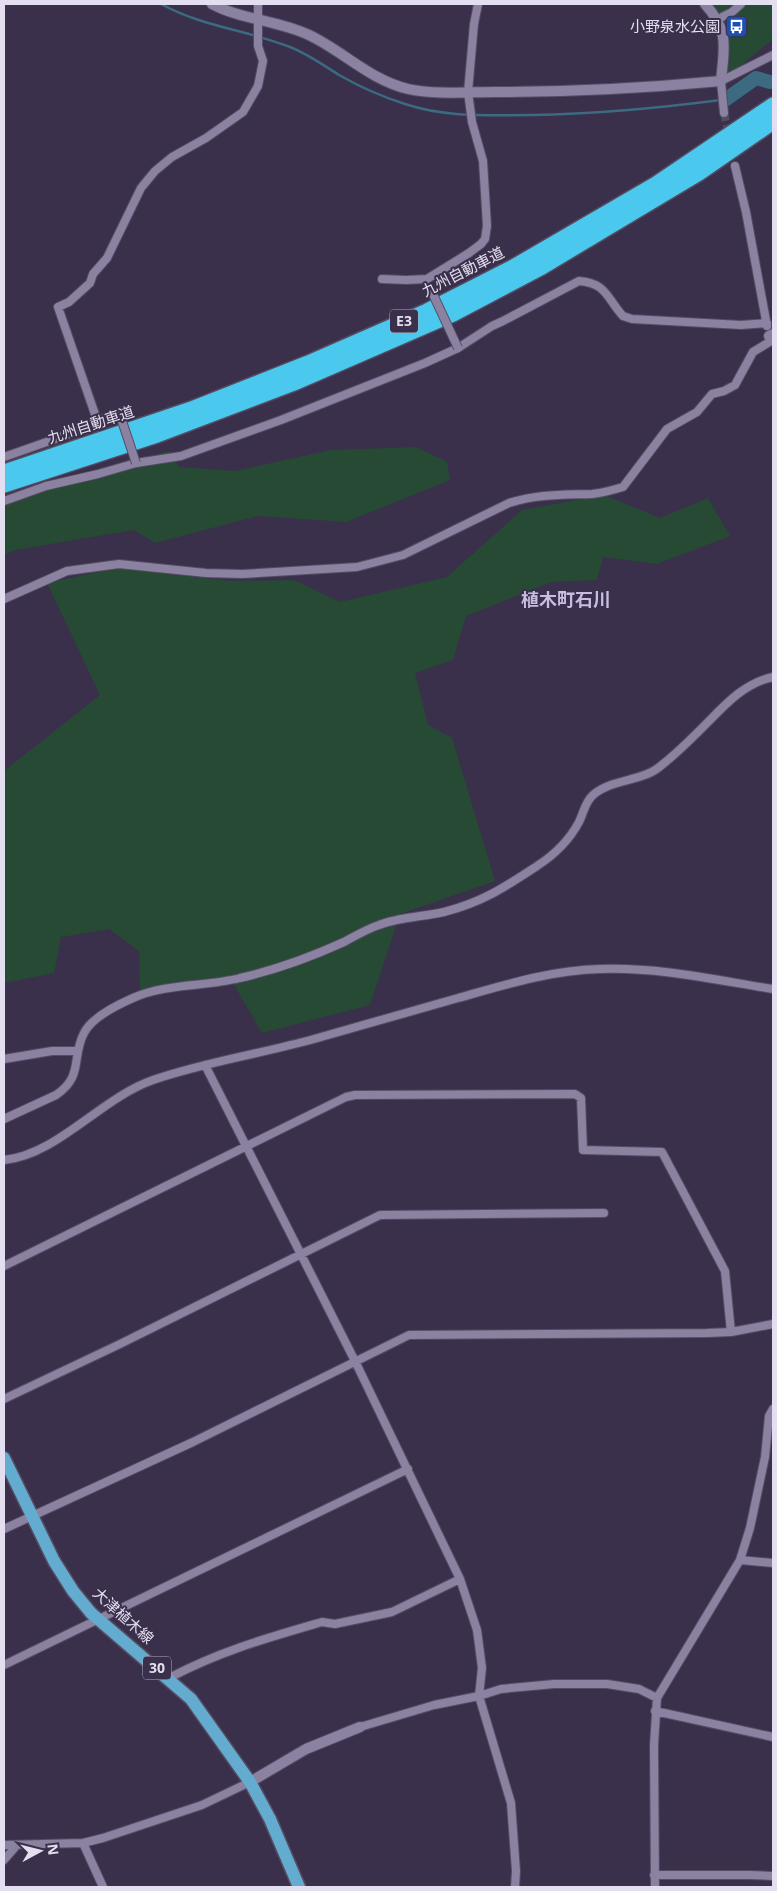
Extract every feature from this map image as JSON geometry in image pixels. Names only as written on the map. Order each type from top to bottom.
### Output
[{"type":"highway","name":"九州自動車道","points":[[4,472],[194,408],[308,363],[427,311],[516,266],[656,184],[773,105]]},
{"type":"highway","name":"九州自動車道","points":[[4,485],[157,436],[294,383],[453,314],[542,267],[699,174],[773,122]]},
{"type":"main road","name":"大津植木線","points":[[4,1458],[31,1516],[68,1584],[91,1613],[191,1698],[250,1782],[270,1819],[299,1887]]},
{"type":"street","points":[[212,4],[258,23],[282,24],[309,35],[357,66],[382,79],[408,89],[434,92],[722,86],[773,55]]},
{"type":"street","points":[[97,420],[58,307],[69,302],[90,283],[93,274],[107,258],[141,188],[155,171],[172,157],[206,138],[243,112],[258,86],[263,61],[258,46],[258,4]]},
{"type":"street","points":[[382,279],[427,279],[469,253],[481,244],[484,238],[488,226],[483,161],[472,122],[468,92],[474,24],[478,4]]},
{"type":"street","points":[[705,4],[718,19],[725,40],[722,86],[724,112]]},
{"type":"street","points":[[718,19],[732,12],[740,4]]},
{"type":"street","points":[[4,599],[67,571],[119,564],[206,573],[242,574],[357,567],[403,555],[509,503],[525,498],[542,495],[594,494],[623,487],[666,428],[697,412],[712,394],[724,391],[735,385],[753,352],[772,340],[767,324],[746,212],[735,166]]},
{"type":"street","points":[[427,279],[458,348]]},
{"type":"street","points":[[4,501],[46,486],[136,463],[181,456],[383,381],[458,348],[492,326],[579,281],[591,282],[606,291],[622,316],[632,319],[741,325],[767,324]]},
{"type":"street","points":[[4,457],[75,432],[97,420],[120,415],[136,463]]},
{"type":"street","points":[[4,1119],[64,1090],[72,1079],[81,1040],[88,1027],[132,999],[148,992],[240,978],[302,958],[380,924],[441,912],[485,899],[548,859],[579,822],[587,803],[594,795],[606,786],[656,770],[696,735],[731,700],[759,681],[773,677]]},
{"type":"street","points":[[4,1160],[31,1153],[52,1142],[118,1097],[151,1081],[205,1065],[302,1042],[545,975],[598,969],[629,968],[660,970],[773,989]]},
{"type":"street","points":[[4,1059],[52,1052],[78,1051]]},
{"type":"street","points":[[205,1065],[356,1363],[460,1579],[477,1630],[482,1668],[479,1696],[510,1803],[515,1887]]},
{"type":"street","points":[[4,1266],[346,1097],[355,1095],[575,1094],[581,1098],[583,1150],[662,1152],[725,1272],[731,1332]]},
{"type":"street","points":[[4,1399],[120,1344],[380,1215],[604,1213]]},
{"type":"street","points":[[4,1529],[192,1442],[356,1363],[409,1335],[588,1335],[731,1332],[773,1324]]},
{"type":"street","points":[[655,1887],[655,1711],[657,1698],[740,1560],[750,1528],[765,1457],[768,1416],[773,1409]]},
{"type":"street","points":[[4,1665],[408,1469]]},
{"type":"street","points":[[740,1560],[773,1563]]},
{"type":"street","points":[[169,1678],[211,1657],[244,1644],[322,1622],[335,1624],[392,1612],[460,1579]]},
{"type":"street","points":[[4,1845],[83,1843],[164,1819],[250,1782],[306,1749],[360,1727],[434,1705],[479,1696],[501,1689],[579,1683],[607,1684],[639,1690],[657,1698]]},
{"type":"street","points":[[655,1711],[773,1737]]},
{"type":"street","points":[[83,1843],[103,1887]]},
{"type":"street","points":[[4,1860],[17,1845]]},
{"type":"street","points":[[654,1875],[750,1874],[773,1876]]},
{"type":"green space","points":[[711,4],[773,4],[773,39],[725,79],[726,30],[718,13]]},
{"type":"green space","points":[[416,447],[447,462],[450,480],[346,522],[258,516],[155,543],[134,530],[15,550],[4,555],[4,495],[169,451],[179,467],[235,471],[331,450]]},
{"type":"green space","points":[[604,495],[660,518],[708,498],[730,536],[657,564],[603,557],[597,580],[551,582],[466,616],[453,660],[415,673],[428,725],[452,738],[495,881],[400,914],[370,1005],[262,1033],[230,978],[140,990],[139,951],[109,929],[61,937],[54,973],[4,983],[4,771],[100,695],[47,583],[116,568],[230,581],[294,580],[340,602],[447,577],[522,510]]},
{"type":"waterway","points":[[161,4],[193,18],[290,47],[309,56],[339,75],[372,91],[405,104],[437,112],[485,115],[557,114],[674,106],[721,100]]},
{"type":"waterway","points":[[725,100],[756,78],[770,82]]},
{"type":"tunnel","points":[[724,113],[729,135]]},
{"type":"place","name":"小野泉水公園","points":[[736,27]]},
{"type":"district","name":"植木町石川","points":[[566,600]]}]
